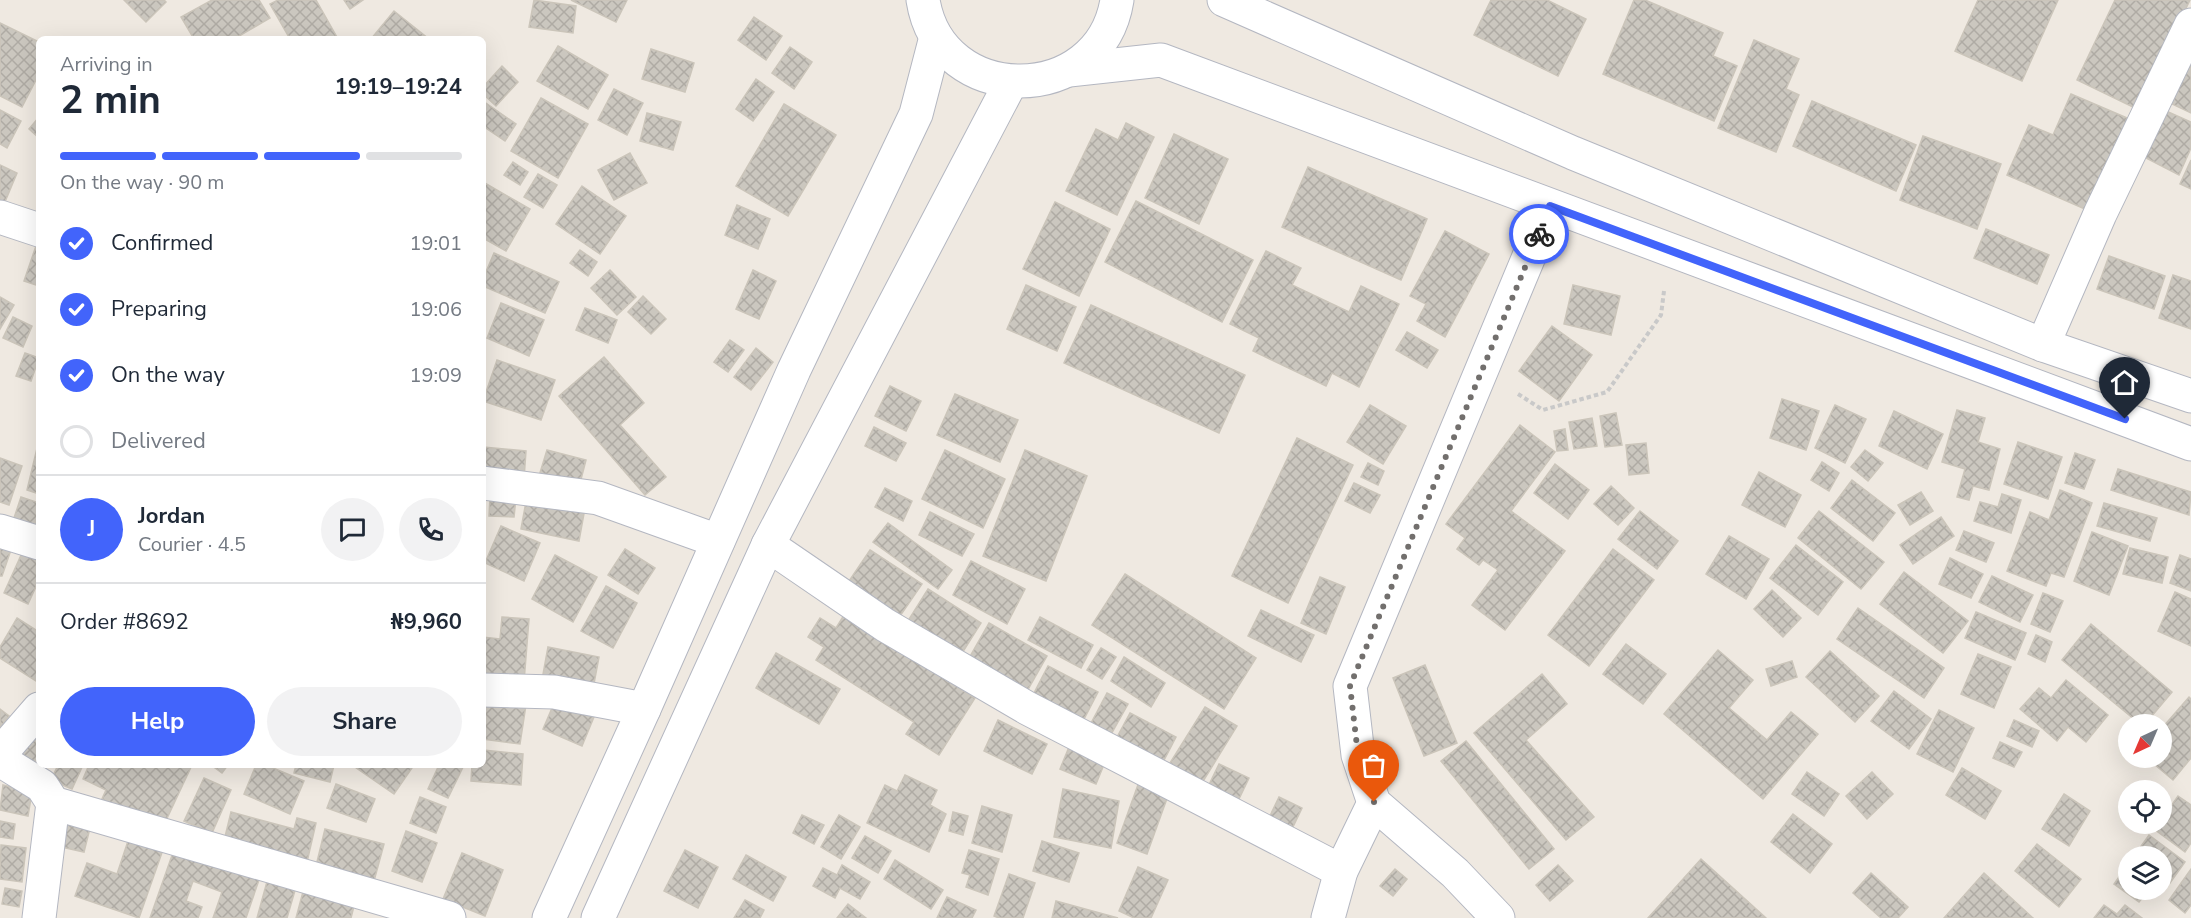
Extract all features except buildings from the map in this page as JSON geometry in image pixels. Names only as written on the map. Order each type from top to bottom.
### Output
[{"type":"main road","points":[[1069,70],[1085,59],[1099,44],[1109,28],[1118,0]]},
{"type":"main road","points":[[1224,0],[1573,153],[2043,345],[2191,396]]},
{"type":"main road","points":[[925,12],[956,59],[969,68],[996,79],[1011,82],[1041,80],[1069,70],[1161,60],[2191,444]]},
{"type":"main road","points":[[549,918],[794,370],[916,114],[925,12]]},
{"type":"main road","points":[[2043,345],[2100,214],[2191,25]]},
{"type":"main road","points":[[598,918],[768,545],[1011,82]]},
{"type":"main road","points":[[1498,918],[1455,873],[1374,802],[1358,755],[1350,686],[1550,206]]},
{"type":"main road","points":[[0,217],[36,229]]},
{"type":"main road","points":[[486,483],[598,498],[718,541]]},
{"type":"main road","points":[[0,531],[36,542]]},
{"type":"main road","points":[[768,545],[885,625],[1027,708],[1341,871]]},
{"type":"main road","points":[[486,690],[554,693],[644,709]]},
{"type":"main road","points":[[0,754],[36,712]]},
{"type":"main road","points":[[0,760],[42,786],[53,803],[39,918]]},
{"type":"main road","points":[[1328,918],[1341,871],[1374,802]]},
{"type":"main road","points":[[53,803],[449,918]]},
{"type":"path","points":[[1481,372],[1542,410],[1607,392],[1662,315],[1665,284]]},
{"type":"way so far","points":[[1374,802],[1358,755],[1350,686],[1539,234]]},
{"type":"route","points":[[1539,234],[1550,206],[2125,419]]}]
